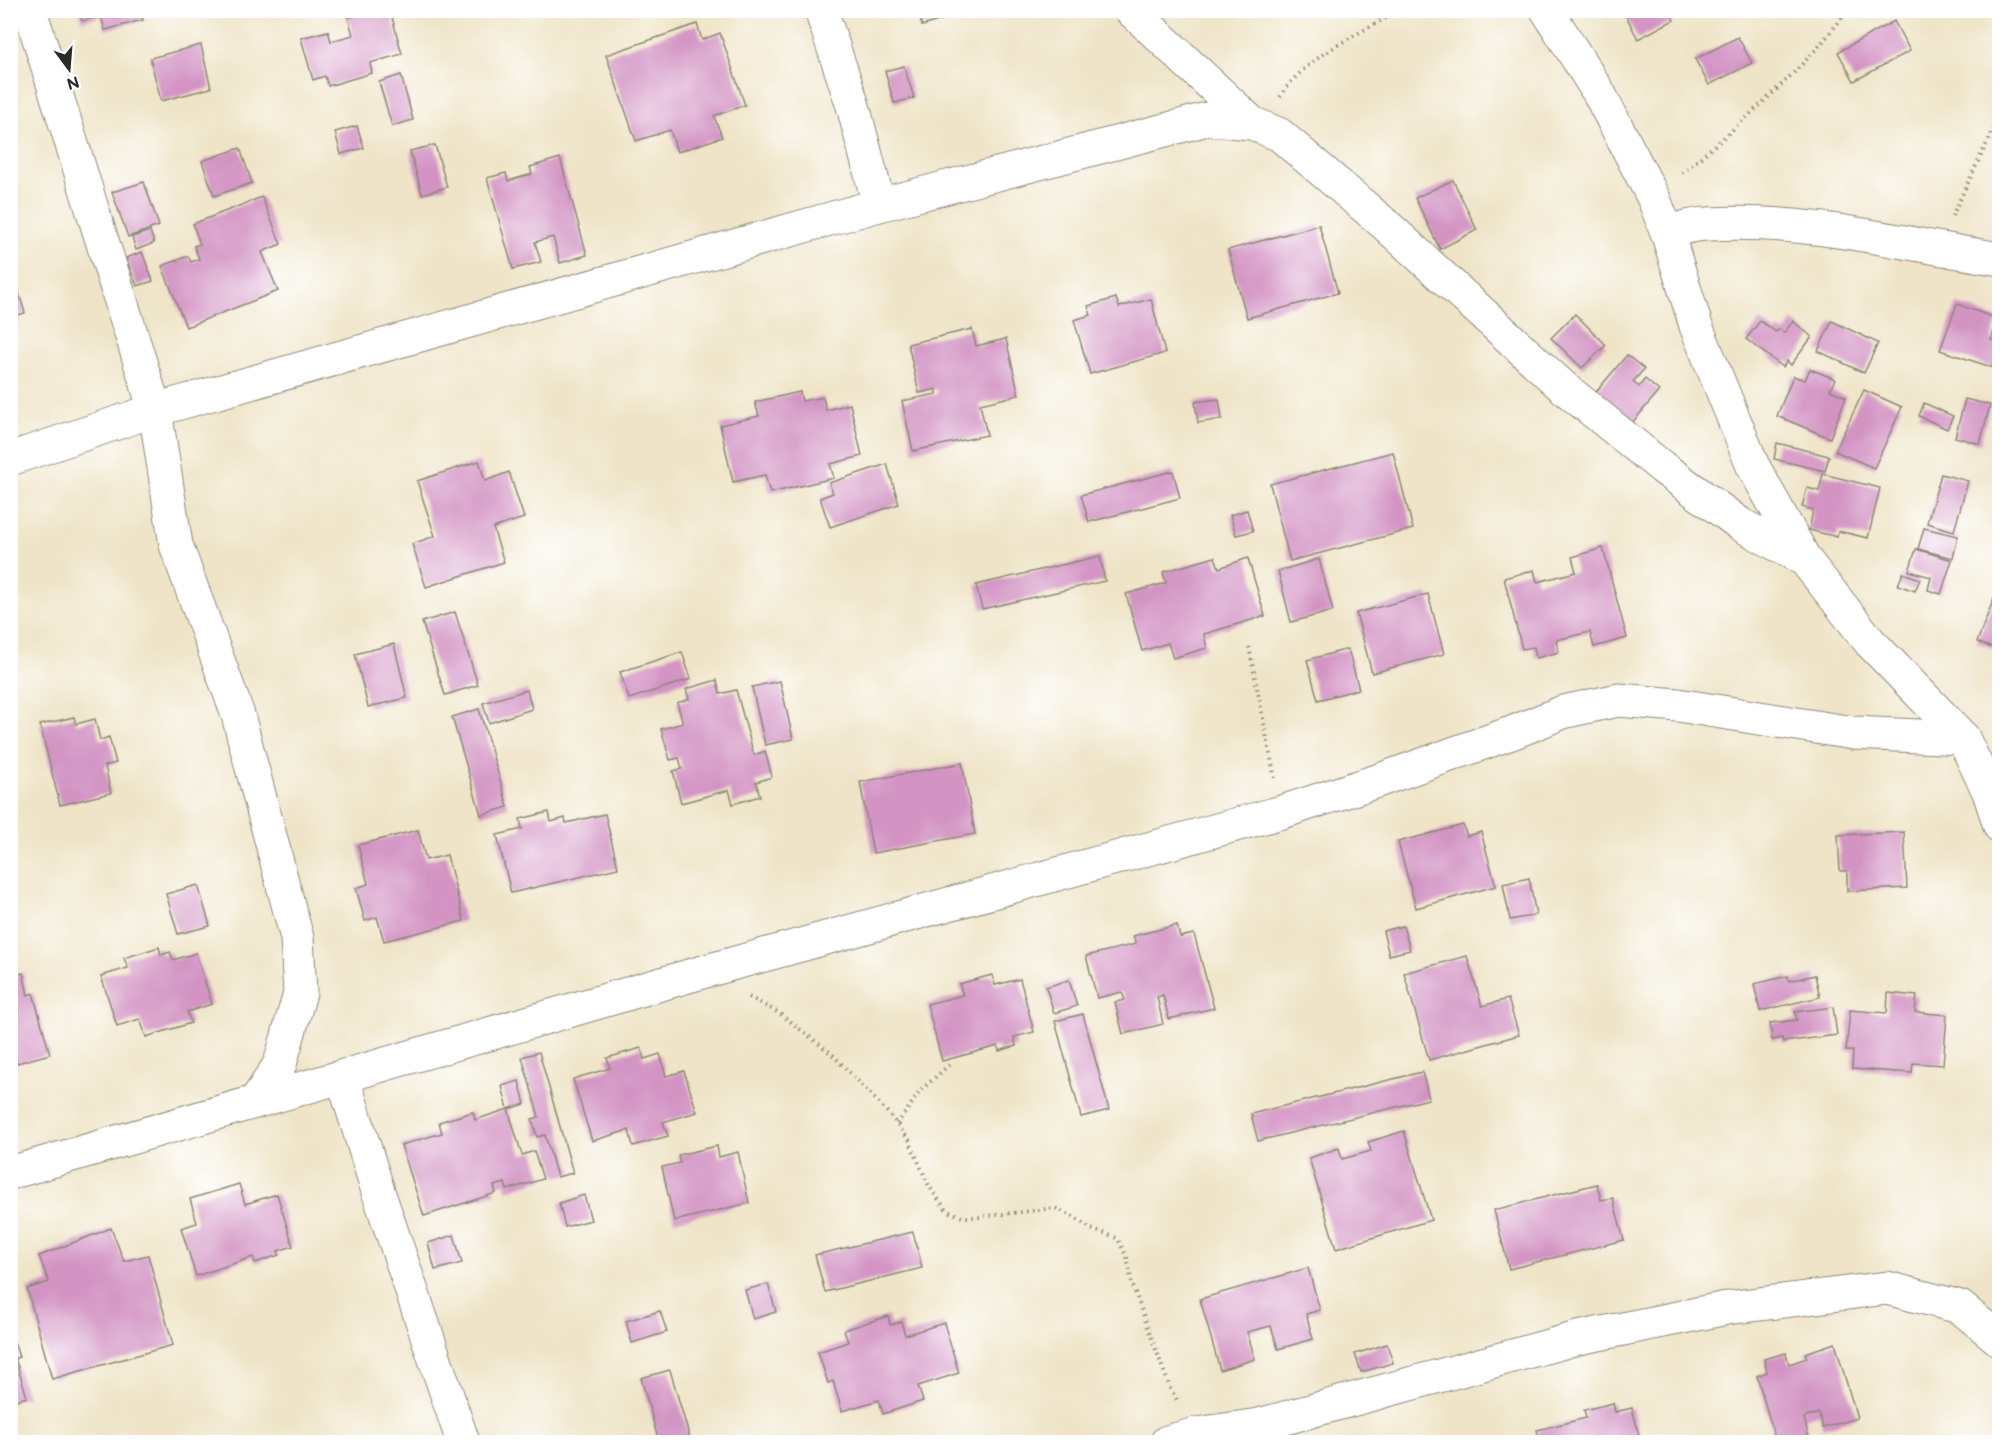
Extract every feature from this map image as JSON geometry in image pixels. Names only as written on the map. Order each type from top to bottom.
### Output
[{"type":"street","points":[[30,10],[155,410],[176,545],[238,715],[297,938],[300,993],[280,1064],[256,1101]]},
{"type":"street","points":[[821,10],[853,106],[879,205]]},
{"type":"street","points":[[1131,10],[1260,126]]},
{"type":"street","points":[[1547,10],[1599,93],[1653,197],[1667,232],[1696,326],[1748,453],[1805,560],[1870,642],[1963,738],[1989,792],[2000,826]]},
{"type":"street","points":[[10,459],[155,410],[879,205],[1207,118],[1260,126],[1280,135],[1378,218],[1562,386],[1663,468],[1740,524],[1805,560]]},
{"type":"street","points":[[1667,232],[1706,224],[1769,223],[1836,231],[2000,260]]},
{"type":"street","points":[[10,1173],[699,973],[1282,812],[1515,732],[1563,712],[1618,700],[1678,705],[1853,733],[1963,738]]},
{"type":"street","points":[[343,1078],[462,1443]]},
{"type":"street","points":[[1181,1438],[1259,1425],[1578,1338],[1726,1308],[1887,1288],[1960,1307],[2000,1340]]},
{"type":"path","points":[[1260,126],[1296,77],[1342,43],[1400,10]]},
{"type":"path","points":[[1653,197],[1781,85],[1811,55],[1848,10]]},
{"type":"path","points":[[1935,249],[2000,116]]},
{"type":"path","points":[[1249,647],[1282,812]]},
{"type":"path","points":[[699,973],[779,1013],[832,1054],[909,1140],[929,1186],[947,1211],[963,1217],[979,1217],[1055,1208],[1091,1229],[1117,1238],[1127,1257],[1132,1284],[1170,1388],[1181,1438]]},
{"type":"path","points":[[897,1124],[922,1089],[949,1065]]},
{"type":"building","points":[[79,10],[141,10],[143,20],[105,30],[101,16],[82,21]]},
{"type":"building","points":[[377,10],[390,10],[402,54],[370,63],[372,73],[328,86],[325,76],[313,80],[301,38],[328,31],[331,41],[353,35],[348,18]]},
{"type":"building","points":[[918,10],[958,10],[959,15],[922,26]]},
{"type":"building","points":[[1623,10],[1669,10],[1674,20],[1638,39]]},
{"type":"building","points":[[1894,21],[1910,51],[1854,81],[1838,52]]},
{"type":"building","points":[[697,24],[702,40],[720,33],[745,105],[714,116],[722,137],[677,152],[670,130],[636,141],[606,55]]},
{"type":"building","points":[[1738,37],[1752,63],[1709,85],[1695,59]]},
{"type":"building","points":[[201,45],[211,88],[161,101],[150,58]]},
{"type":"building","points":[[904,66],[914,98],[894,103],[885,71]]},
{"type":"building","points":[[401,75],[413,120],[392,126],[379,82]]},
{"type":"building","points":[[357,126],[364,148],[341,154],[335,132]]},
{"type":"building","points":[[435,145],[447,187],[422,194],[410,151]]},
{"type":"building","points":[[240,148],[252,183],[214,196],[202,161]]},
{"type":"building","points":[[560,158],[587,255],[560,263],[553,237],[535,242],[541,262],[513,269],[487,178],[506,173],[508,181],[532,174],[530,167]]},
{"type":"building","points":[[1453,180],[1477,230],[1440,249],[1415,198]]},
{"type":"building","points":[[144,182],[159,226],[128,237],[112,192]]},
{"type":"building","points":[[262,197],[281,244],[262,252],[278,291],[186,327],[162,266],[188,256],[191,262],[199,259],[194,246],[200,244],[193,224]]},
{"type":"building","points":[[1319,225],[1338,293],[1247,318],[1228,250]]},
{"type":"building","points":[[150,231],[154,243],[136,250],[132,237]]},
{"type":"building","points":[[142,252],[153,281],[137,286],[126,258]]},
{"type":"building","points":[[14,277],[25,313],[10,317],[10,278]]},
{"type":"building","points":[[1116,298],[1119,307],[1151,299],[1165,353],[1090,374],[1074,320],[1091,315],[1088,306]]},
{"type":"building","points":[[1957,304],[1998,319],[1991,340],[2000,342],[2000,370],[1940,350]]},
{"type":"building","points":[[1575,314],[1606,345],[1582,368],[1551,338]]},
{"type":"building","points":[[1760,321],[1776,332],[1779,329],[1784,333],[1793,321],[1812,337],[1791,365],[1787,361],[1783,367],[1746,339]]},
{"type":"building","points":[[1832,321],[1878,343],[1864,373],[1818,351]]},
{"type":"building","points":[[972,329],[976,346],[1006,339],[1019,395],[980,404],[987,435],[913,451],[902,401],[937,394],[937,389],[919,393],[908,344]]},
{"type":"building","points":[[1627,355],[1644,369],[1633,382],[1639,387],[1645,379],[1659,391],[1632,423],[1595,393]]},
{"type":"building","points":[[1810,369],[1835,379],[1830,390],[1846,397],[1830,438],[1777,416],[1793,376],[1805,380]]},
{"type":"building","points":[[1864,390],[1902,407],[1874,468],[1835,451]]},
{"type":"building","points":[[800,392],[802,401],[823,397],[826,410],[850,404],[862,456],[830,464],[834,478],[770,493],[765,475],[733,482],[720,425],[759,416],[755,402]]},
{"type":"building","points":[[1219,399],[1222,419],[1198,423],[1195,402]]},
{"type":"building","points":[[1965,399],[1990,405],[1980,444],[1955,437]]},
{"type":"building","points":[[1924,403],[1953,416],[1947,429],[1919,416]]},
{"type":"building","points":[[1777,443],[1829,456],[1825,471],[1774,459]]},
{"type":"building","points":[[1393,452],[1413,529],[1290,561],[1270,484]]},
{"type":"building","points":[[479,461],[485,481],[509,472],[524,518],[493,528],[504,562],[426,587],[412,544],[435,536],[417,481]]},
{"type":"building","points":[[887,464],[899,504],[830,527],[820,498],[833,493],[829,483]]},
{"type":"building","points":[[1173,471],[1180,498],[1089,522],[1081,495]]},
{"type":"building","points":[[1823,474],[1880,488],[1868,538],[1838,531],[1837,537],[1809,530],[1813,510],[1802,507],[1807,488],[1819,491]]},
{"type":"building","points":[[1941,474],[1968,481],[1954,531],[1927,523]]},
{"type":"building","points":[[1247,510],[1253,531],[1236,535],[1230,515]]},
{"type":"building","points":[[1924,528],[1958,536],[1953,558],[1918,549]]},
{"type":"building","points":[[1603,548],[1627,638],[1594,647],[1590,632],[1556,640],[1559,652],[1536,658],[1534,647],[1522,649],[1504,578],[1534,570],[1537,582],[1576,572],[1572,557]]},
{"type":"building","points":[[1916,549],[1952,560],[1941,594],[1928,590],[1931,577],[1909,571]]},
{"type":"building","points":[[1100,556],[1105,581],[982,609],[976,585]]},
{"type":"building","points":[[1215,557],[1219,568],[1248,558],[1265,616],[1204,634],[1207,648],[1173,658],[1168,643],[1142,651],[1126,594],[1166,583],[1163,572]]},
{"type":"building","points":[[1319,559],[1333,611],[1291,622],[1278,571]]},
{"type":"building","points":[[1903,573],[1920,579],[1915,591],[1898,585]]},
{"type":"building","points":[[1996,593],[2000,594],[2000,651],[1977,642]]},
{"type":"building","points":[[1428,594],[1444,654],[1372,673],[1356,613]]},
{"type":"building","points":[[455,612],[478,685],[445,695],[422,622]]},
{"type":"building","points":[[394,644],[407,698],[368,707],[355,654]]},
{"type":"building","points":[[1348,649],[1359,689],[1318,700],[1307,660]]},
{"type":"building","points":[[682,652],[691,679],[629,699],[620,672]]},
{"type":"building","points":[[717,680],[720,694],[736,690],[754,755],[765,751],[772,777],[756,782],[760,796],[733,804],[729,790],[681,803],[673,771],[682,769],[679,758],[670,760],[661,729],[683,723],[677,703],[689,699],[686,689]]},
{"type":"building","points":[[780,681],[793,739],[765,745],[752,687]]},
{"type":"building","points":[[527,690],[532,709],[489,723],[483,703]]},
{"type":"building","points":[[479,709],[508,807],[481,815],[452,717]]},
{"type":"building","points":[[74,717],[76,724],[95,719],[100,740],[109,737],[116,763],[105,766],[111,793],[60,805],[40,725]]},
{"type":"building","points":[[10,728],[17,752],[10,753]]},
{"type":"building","points":[[962,763],[975,834],[873,853],[860,782]]},
{"type":"building","points":[[549,812],[551,822],[565,818],[566,823],[605,814],[618,868],[511,893],[497,835],[522,829],[520,819]]},
{"type":"building","points":[[1463,825],[1467,836],[1481,832],[1496,886],[1416,908],[1398,842]]},
{"type":"building","points":[[418,830],[426,860],[447,855],[464,921],[384,941],[377,917],[365,921],[356,888],[368,884],[358,845]]},
{"type":"building","points":[[1904,832],[1907,888],[1847,891],[1847,871],[1840,871],[1838,835]]},
{"type":"building","points":[[1529,878],[1536,915],[1510,920],[1503,884]]},
{"type":"building","points":[[198,885],[210,926],[178,934],[166,894]]},
{"type":"building","points":[[1177,925],[1180,937],[1194,934],[1214,1008],[1169,1019],[1163,995],[1157,997],[1163,1024],[1123,1034],[1115,1002],[1125,1000],[1122,992],[1097,998],[1086,956],[1136,944],[1133,936]]},
{"type":"building","points":[[1403,926],[1410,950],[1389,955],[1383,931]]},
{"type":"building","points":[[159,947],[161,955],[170,952],[173,960],[196,953],[212,1004],[187,1012],[191,1023],[146,1037],[140,1019],[117,1026],[101,976],[128,968],[124,958]]},
{"type":"building","points":[[1467,956],[1482,1006],[1508,999],[1519,1035],[1429,1060],[1404,973]]},
{"type":"building","points":[[23,973],[28,995],[33,993],[50,1054],[10,1065],[10,976]]},
{"type":"building","points":[[992,975],[995,985],[1020,979],[1034,1032],[1014,1037],[1016,1046],[999,1051],[998,1046],[942,1061],[927,1004],[963,995],[959,984]]},
{"type":"building","points":[[1815,975],[1820,997],[1760,1011],[1754,984],[1788,976],[1789,981]]},
{"type":"building","points":[[1069,980],[1077,1006],[1054,1013],[1046,987]]},
{"type":"building","points":[[1888,993],[1917,996],[1915,1012],[1947,1015],[1943,1065],[1913,1063],[1912,1073],[1852,1069],[1853,1051],[1846,1051],[1850,1010],[1887,1013]]},
{"type":"building","points":[[1833,1007],[1837,1035],[1783,1042],[1782,1038],[1772,1040],[1770,1023],[1797,1020],[1795,1012]]},
{"type":"building","points":[[1083,1014],[1109,1110],[1081,1117],[1055,1021]]},
{"type":"building","points":[[641,1048],[644,1059],[660,1054],[666,1076],[684,1071],[697,1112],[663,1122],[668,1136],[633,1146],[629,1130],[592,1141],[573,1079],[610,1068],[607,1058]]},
{"type":"building","points":[[539,1052],[573,1173],[557,1177],[545,1135],[537,1137],[532,1119],[539,1117],[522,1057]]},
{"type":"building","points":[[1422,1072],[1429,1099],[1258,1141],[1251,1114]]},
{"type":"building","points":[[519,1081],[525,1104],[508,1109],[502,1086]]},
{"type":"building","points":[[508,1109],[522,1155],[534,1151],[543,1179],[507,1190],[505,1183],[494,1186],[496,1193],[424,1216],[401,1145],[442,1133],[439,1122],[473,1112],[475,1120]]},
{"type":"building","points":[[1404,1131],[1431,1220],[1336,1249],[1309,1158],[1339,1148],[1342,1159],[1371,1151],[1368,1142]]},
{"type":"building","points":[[717,1146],[719,1157],[738,1152],[749,1203],[674,1221],[662,1167],[680,1163],[678,1155]]},
{"type":"building","points":[[239,1184],[245,1204],[277,1194],[293,1246],[278,1251],[279,1255],[255,1263],[253,1257],[196,1276],[181,1228],[197,1223],[190,1199]]},
{"type":"building","points":[[1597,1184],[1601,1200],[1613,1198],[1624,1240],[1509,1269],[1494,1210]]},
{"type":"building","points":[[584,1195],[591,1220],[565,1227],[559,1203]]},
{"type":"building","points":[[111,1228],[124,1261],[148,1255],[173,1345],[52,1379],[27,1289],[49,1282],[39,1256]]},
{"type":"building","points":[[913,1232],[922,1268],[825,1292],[815,1255]]},
{"type":"building","points":[[454,1235],[462,1263],[435,1270],[428,1243]]},
{"type":"building","points":[[1308,1268],[1320,1310],[1306,1314],[1313,1339],[1278,1349],[1271,1326],[1247,1332],[1255,1359],[1220,1370],[1200,1299]]},
{"type":"building","points":[[768,1284],[776,1312],[753,1319],[745,1290]]},
{"type":"building","points":[[660,1311],[667,1332],[632,1343],[626,1321]]},
{"type":"building","points":[[888,1316],[890,1325],[901,1322],[905,1335],[944,1323],[959,1373],[918,1386],[923,1401],[883,1414],[879,1400],[842,1411],[833,1381],[828,1383],[818,1352],[848,1342],[844,1330]]},
{"type":"building","points":[[10,1330],[19,1357],[15,1358],[27,1397],[10,1402]]},
{"type":"building","points":[[1835,1343],[1857,1418],[1823,1428],[1819,1413],[1804,1418],[1810,1442],[1776,1442],[1757,1376],[1767,1372],[1764,1359],[1786,1353],[1789,1364],[1807,1358],[1805,1353]]},
{"type":"building","points":[[1387,1344],[1393,1363],[1361,1372],[1355,1354]]},
{"type":"building","points":[[670,1370],[691,1442],[659,1442],[641,1378]]},
{"type":"building","points":[[1613,1403],[1615,1412],[1632,1408],[1641,1442],[1540,1442],[1537,1430],[1586,1418],[1584,1410]]}]
